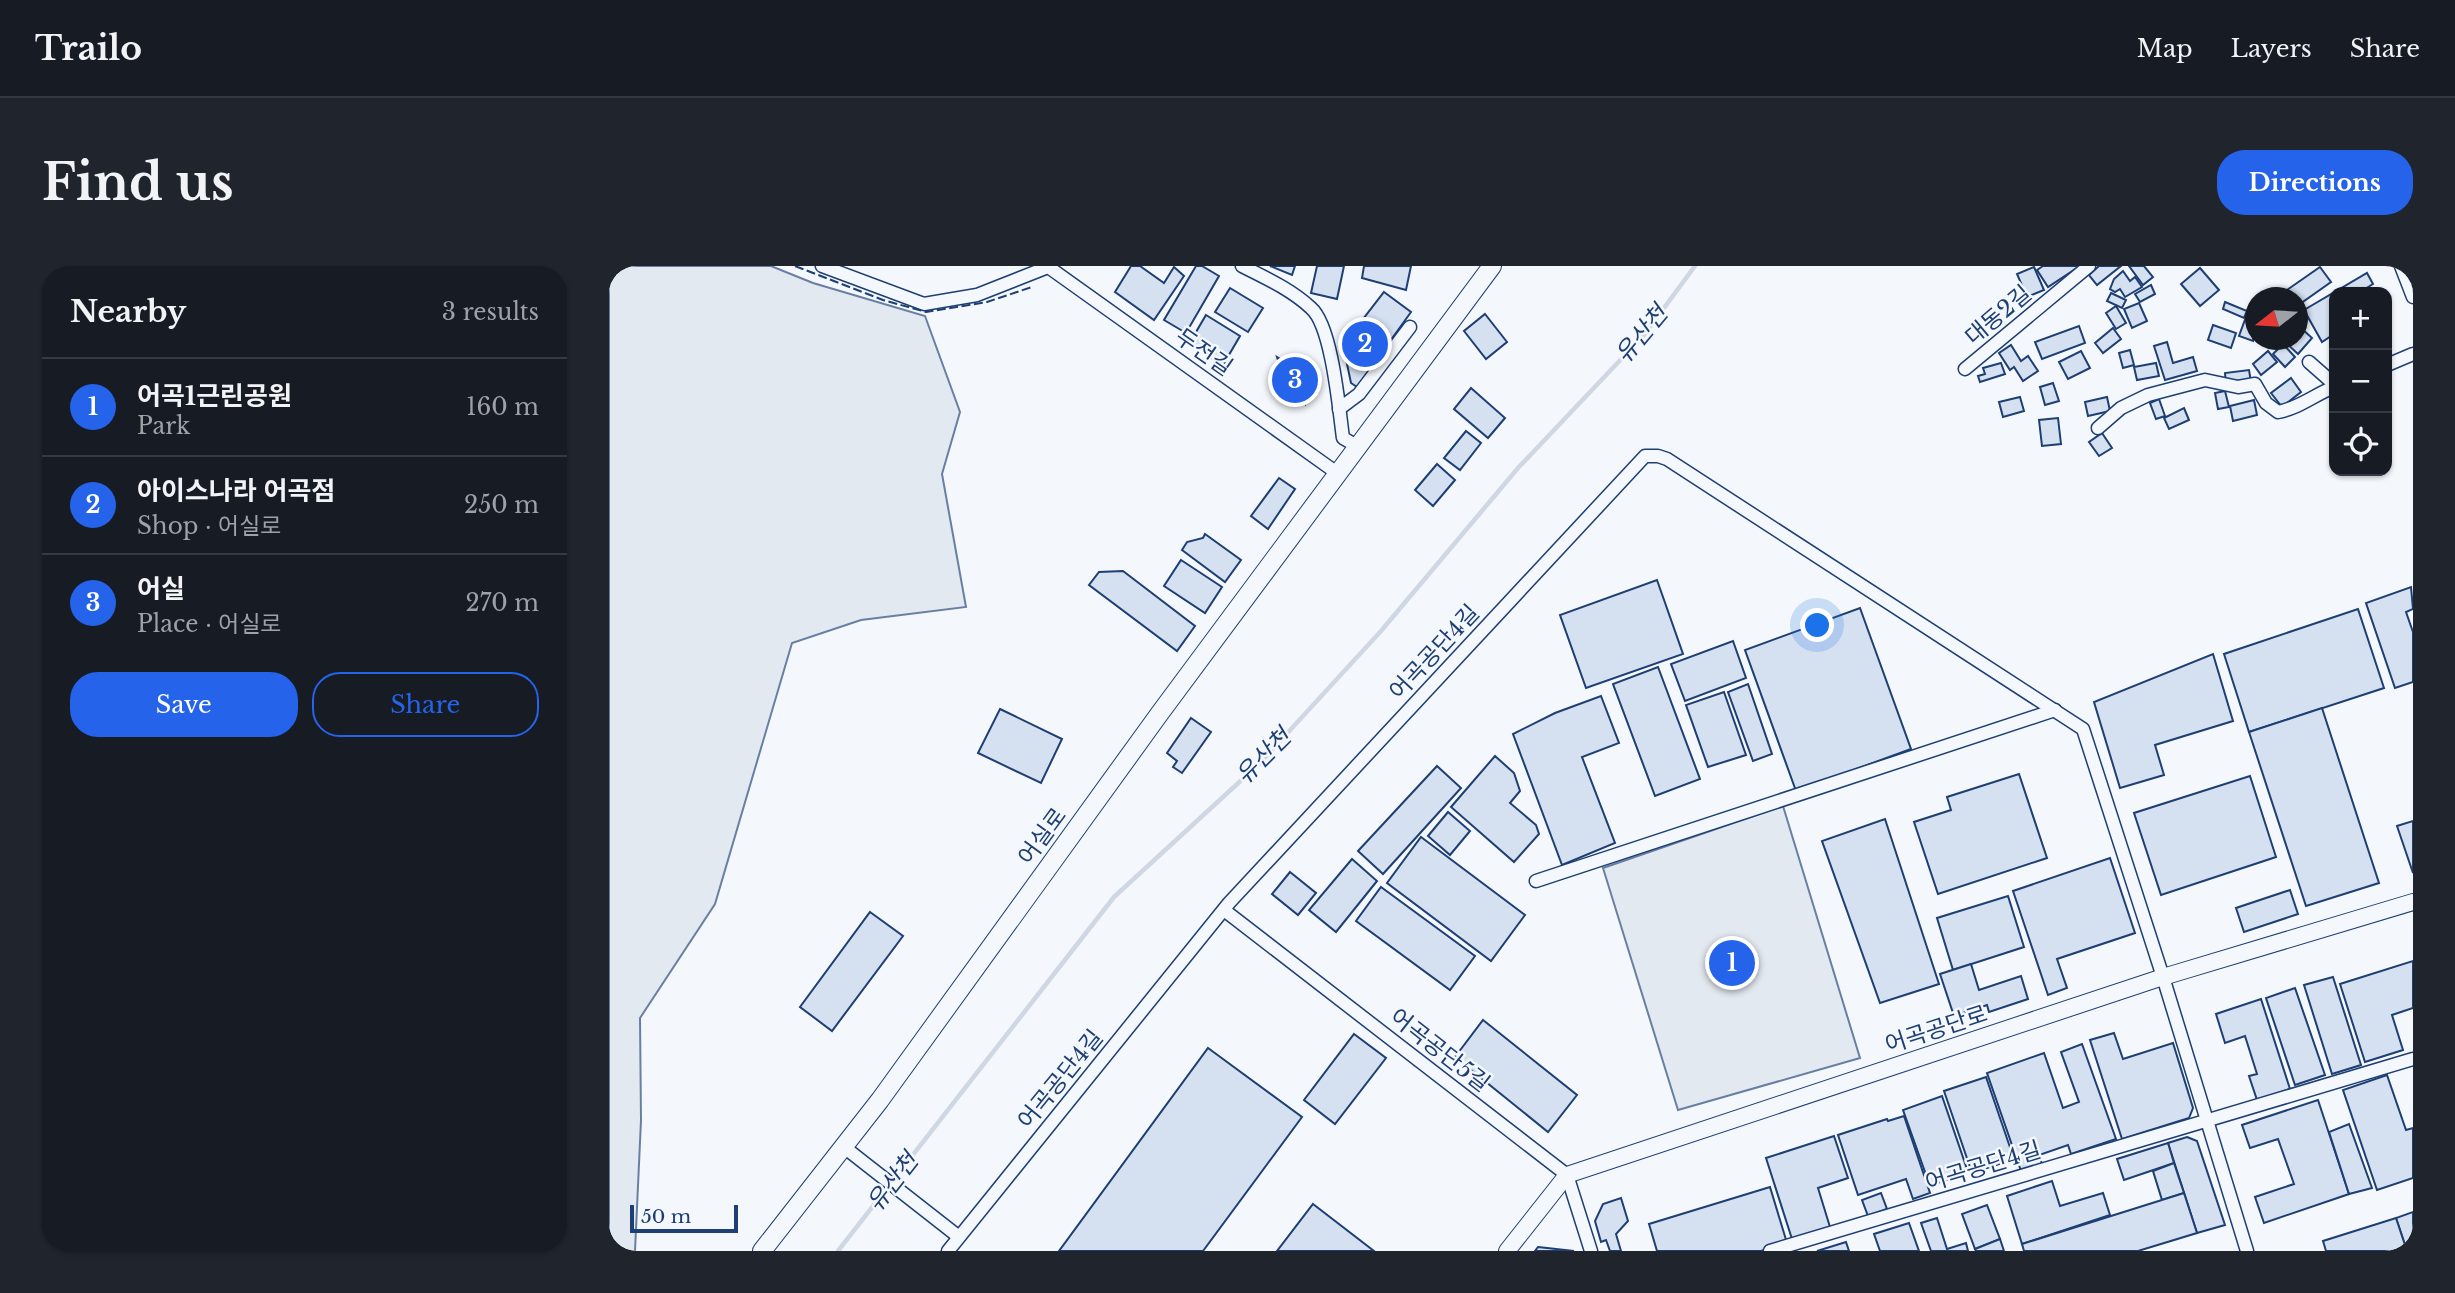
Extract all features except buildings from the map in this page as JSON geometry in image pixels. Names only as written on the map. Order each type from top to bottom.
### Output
[{"type":"main road","name":"어실로","points":[[762,1251],[844,1147],[1337,473],[1450,326],[1492,266]]},
{"type":"street","points":[[823,266],[924,304],[977,295],[1047,266]]},
{"type":"street","name":"두전길","points":[[1047,266],[1337,473]]},
{"type":"street","points":[[1242,266],[1277,283],[1314,309],[1329,341],[1343,438],[1357,446]]},
{"type":"street","name":"대동2길","points":[[1965,369],[2089,266]]},
{"type":"street","points":[[2402,266],[2413,297]]},
{"type":"street","points":[[1339,409],[1359,394],[1410,327]]},
{"type":"street","points":[[2392,363],[2413,354]]},
{"type":"street","points":[[2309,362],[2329,381]]},
{"type":"street","points":[[2098,428],[2121,408],[2148,395],[2205,380],[2238,387],[2255,384],[2266,403],[2278,412],[2293,409],[2329,388]]},
{"type":"street","name":"어곡공단4길","points":[[948,1251],[1224,910],[1645,456],[1667,459],[2083,729],[2163,977],[2246,1251]]},
{"type":"street","points":[[1536,881],[2055,710]]},
{"type":"street","name":"어곡공단로","points":[[1567,1175],[2163,977],[2413,902]]},
{"type":"street","name":"어곡공단5길","points":[[1224,910],[1567,1175]]},
{"type":"street","name":"어곡공단4길","points":[[1770,1251],[2413,1059]]},
{"type":"street","points":[[844,1147],[959,1237]]},
{"type":"street","points":[[1507,1251],[1567,1175]]},
{"type":"street","points":[[1567,1175],[1591,1251]]},
{"type":"shaded area","points":[[609,266],[771,266],[813,283],[925,316],[960,412],[942,474],[966,607],[861,620],[792,643],[715,904],[640,1018],[641,1120],[635,1251],[609,1251]]},
{"type":"shaded area","points":[[1783,806],[1860,1058],[1678,1110],[1603,868]]},
{"type":"waterway","name":"유산천","points":[[838,1251],[1114,897],[1259,764],[1381,631],[1518,468],[1644,335],[1695,266]]},
{"type":"fence","points":[[795,266],[883,300],[926,312],[987,302],[1032,287]]},
{"type":"place","name":"아이스나라 어곡점","points":[[1365,344]]},
{"type":"place","name":"어실","points":[[1295,380]]},
{"type":"place","name":"어곡1근린공원","points":[[1732,963]]}]
